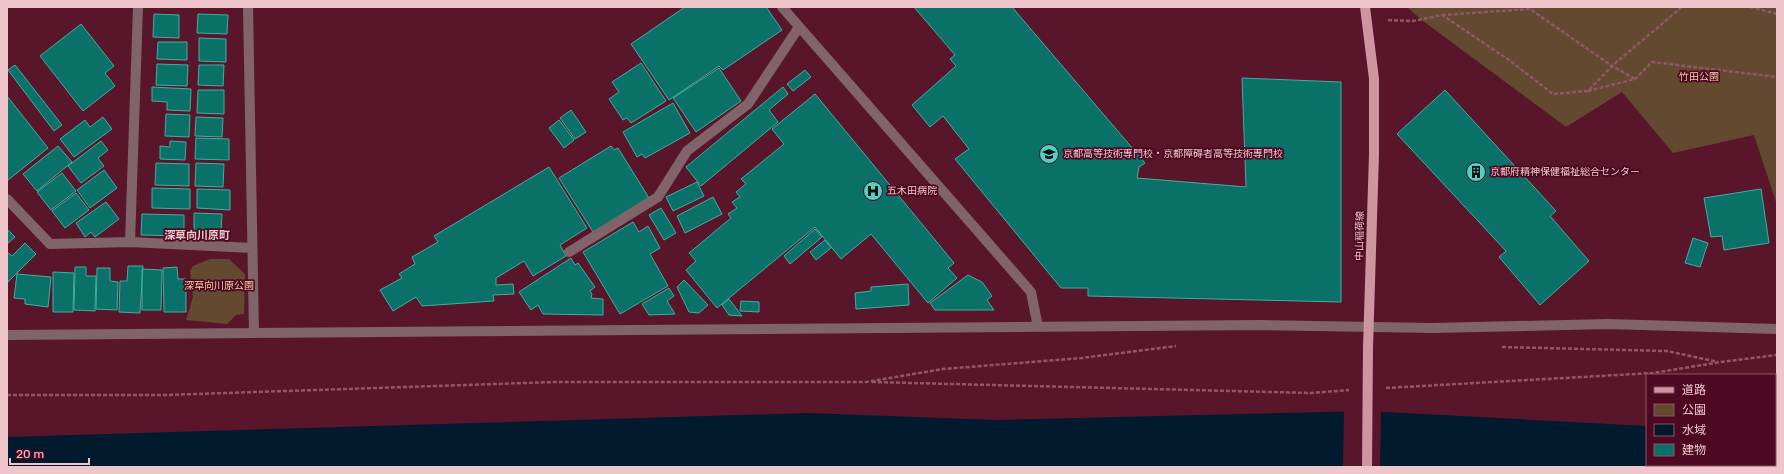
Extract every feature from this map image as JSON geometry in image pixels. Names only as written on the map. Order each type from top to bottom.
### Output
[{"type":"main road","name":"中山稲荷線","points":[[1365,7],[1374,79],[1374,154],[1370,326],[1368,347],[1367,467]]},
{"type":"street","points":[[130,242],[138,7]]},
{"type":"street","points":[[248,7],[254,333]]},
{"type":"street","points":[[782,7],[1031,292],[1038,326]]},
{"type":"street","points":[[569,252],[658,197],[687,151],[748,104],[799,27]]},
{"type":"street","points":[[7,200],[50,244],[130,242],[252,248]]},
{"type":"street","points":[[7,334],[1260,325],[1433,328],[1608,324],[1777,329]]},
{"type":"path","points":[[1588,91],[1612,66],[1682,7]]},
{"type":"path","points":[[1750,7],[1777,14]]},
{"type":"path","points":[[1388,20],[1413,21],[1442,15],[1531,8],[1612,66],[1635,79]]},
{"type":"path","points":[[1442,15],[1509,60],[1553,94],[1588,91],[1635,79],[1652,62],[1777,77]]},
{"type":"path","points":[[866,382],[943,369],[1082,358],[1183,345]]},
{"type":"path","points":[[1500,347],[1667,351],[1721,362]]},
{"type":"path","points":[[1382,389],[1653,373],[1777,355]]},
{"type":"path","points":[[7,395],[166,395],[555,382],[866,382],[1311,393],[1351,390]]},
{"type":"green space","name":"竹田公園","points":[[1407,7],[1777,7],[1777,205],[1754,135],[1673,153],[1622,92],[1566,127],[1423,21]]},
{"type":"green space","name":"深草向川原公園","points":[[210,259],[229,259],[245,274],[244,314],[236,315],[227,324],[186,320],[193,297],[190,271],[193,266]]},
{"type":"water","points":[[1367,411],[1646,426],[1646,466],[1776,466],[1776,430],[1777,467],[7,467],[7,437],[808,413],[995,420]]},
{"type":"pier","points":[[1344,410],[1381,410],[1380,467],[1343,467]]},
{"type":"building","points":[[685,7],[766,7],[782,30],[723,70],[719,66],[669,100],[631,44]]},
{"type":"building","name":"京都高等技術専門校・京都障碍者高等技術専門校","points":[[914,7],[1012,7],[1145,163],[1139,167],[1137,178],[1246,187],[1242,78],[1341,82],[1341,302],[1088,296],[1088,288],[1061,288],[955,159],[969,149],[943,116],[930,127],[912,105],[956,66],[950,59],[955,55]]},
{"type":"building","points":[[154,14],[179,15],[179,38],[153,37]]},
{"type":"building","points":[[198,14],[228,15],[227,34],[197,33]]},
{"type":"building","points":[[81,24],[114,66],[105,73],[115,86],[83,111],[40,56]]},
{"type":"building","points":[[199,38],[226,39],[226,62],[199,61]]},
{"type":"building","points":[[158,42],[187,42],[187,60],[157,59]]},
{"type":"building","points":[[641,63],[666,101],[631,123],[627,118],[623,120],[609,99],[619,92],[612,82]]},
{"type":"building","points":[[157,64],[188,65],[187,86],[156,85]]},
{"type":"building","points":[[15,65],[62,125],[54,131],[8,70]]},
{"type":"building","points":[[199,65],[224,65],[223,86],[198,85]]},
{"type":"building","points":[[719,68],[741,101],[696,132],[673,98]]},
{"type":"building","points":[[805,70],[811,77],[793,91],[787,84]]},
{"type":"building","points":[[152,87],[191,89],[190,111],[167,110],[167,102],[152,101]]},
{"type":"building","points":[[783,87],[788,94],[769,110],[778,122],[701,186],[686,167]]},
{"type":"building","points":[[198,90],[224,90],[224,114],[197,113]]},
{"type":"building","name":"京都府精神保健福祉総合センター","points":[[1445,90],[1556,211],[1550,216],[1589,261],[1540,305],[1499,257],[1506,251],[1397,134]]},
{"type":"building","name":"五木田病院","points":[[815,94],[954,263],[948,268],[957,278],[928,303],[871,234],[841,259],[815,227],[717,308],[686,270],[696,261],[689,253],[731,218],[728,214],[737,208],[732,202],[740,197],[736,192],[746,184],[741,179],[784,144],[772,129]]},
{"type":"building","points":[[7,96],[48,148],[7,181]]},
{"type":"building","points":[[673,103],[690,133],[645,158],[642,154],[637,157],[623,132]]},
{"type":"building","points":[[571,110],[586,132],[575,139],[560,118]]},
{"type":"building","points":[[166,114],[190,115],[189,137],[165,136]]},
{"type":"building","points":[[103,117],[112,129],[74,157],[60,139],[85,120],[90,127]]},
{"type":"building","points":[[196,117],[223,118],[222,137],[195,136]]},
{"type":"building","points":[[559,120],[574,140],[564,148],[549,128]]},
{"type":"building","points":[[196,138],[229,139],[229,160],[195,159]]},
{"type":"building","points":[[101,141],[108,150],[98,158],[104,166],[81,183],[68,166]]},
{"type":"building","points":[[170,141],[186,142],[185,160],[160,159],[160,146],[170,147]]},
{"type":"building","points":[[58,146],[72,162],[37,191],[23,174]]},
{"type":"building","points":[[611,146],[614,150],[618,148],[649,198],[593,232],[559,178]]},
{"type":"building","points":[[156,163],[189,164],[189,186],[155,185]]},
{"type":"building","points":[[196,163],[224,164],[223,187],[195,186]]},
{"type":"building","points":[[549,167],[587,228],[560,245],[566,256],[533,276],[524,261],[496,278],[496,285],[513,284],[514,294],[493,295],[494,301],[422,306],[416,297],[393,311],[380,290],[402,278],[399,274],[415,264],[412,257],[438,242],[434,236]]},
{"type":"building","points":[[104,170],[117,188],[90,208],[77,190]]},
{"type":"building","points":[[62,173],[76,191],[51,210],[37,192]]},
{"type":"building","points":[[697,182],[704,196],[673,211],[666,197]]},
{"type":"building","points":[[152,188],[190,189],[190,209],[152,208]]},
{"type":"building","points":[[197,189],[230,190],[230,210],[197,208]]},
{"type":"building","points":[[1761,189],[1769,243],[1724,250],[1722,236],[1711,237],[1704,198]]},
{"type":"building","points":[[76,193],[89,210],[65,228],[52,211]]},
{"type":"building","points":[[713,197],[722,214],[685,233],[677,216]]},
{"type":"building","points":[[106,202],[119,219],[95,237],[91,232],[85,237],[76,223]]},
{"type":"building","points":[[661,208],[676,233],[664,240],[649,215]]},
{"type":"building","points":[[194,213],[222,214],[221,231],[214,230],[213,237],[194,237]]},
{"type":"building","points":[[142,214],[184,215],[184,236],[141,235]]},
{"type":"building","points":[[633,222],[639,232],[648,226],[660,248],[650,254],[668,286],[620,314],[583,252]]},
{"type":"building","points":[[7,229],[15,237],[7,244]]},
{"type":"building","points":[[815,229],[822,237],[790,264],[784,256]]},
{"type":"building","points":[[1693,238],[1708,243],[1700,267],[1685,263]]},
{"type":"building","points":[[825,240],[831,248],[816,260],[810,252]]},
{"type":"building","points":[[25,243],[36,254],[7,283],[7,252],[12,256]]},
{"type":"building","points":[[571,258],[575,265],[578,263],[595,287],[590,291],[592,294],[591,298],[603,299],[603,315],[543,314],[538,305],[531,310],[519,292]]},
{"type":"building","points":[[128,266],[143,266],[140,313],[119,312],[120,281],[127,281]]},
{"type":"building","points":[[75,267],[86,267],[86,276],[96,276],[95,311],[74,310]]},
{"type":"building","points":[[177,267],[178,279],[186,279],[186,312],[164,312],[163,268]]},
{"type":"building","points":[[97,268],[110,268],[110,281],[118,282],[117,310],[96,309]]},
{"type":"building","points":[[142,269],[162,270],[161,310],[142,310]]},
{"type":"building","points":[[53,272],[74,273],[73,312],[53,312]]},
{"type":"building","points":[[17,274],[51,277],[48,307],[25,304],[25,299],[14,298]]},
{"type":"building","points":[[968,275],[982,282],[992,296],[987,300],[994,310],[935,310],[930,303]]},
{"type":"building","points":[[684,280],[708,305],[699,313],[689,312],[677,287]]},
{"type":"building","points":[[908,284],[909,305],[856,309],[855,293],[871,291],[871,287]]},
{"type":"building","points":[[669,288],[674,296],[667,301],[675,314],[649,315],[642,304]]},
{"type":"building","points":[[729,299],[742,316],[729,315],[722,305]]},
{"type":"building","points":[[741,301],[759,302],[759,312],[740,311]]},
{"type":"place","name":"京都高等技術専門校・京都障碍者高等技術専門校","points":[[1049,154]]},
{"type":"place","name":"京都府精神保健福祉総合センター","points":[[1476,172]]},
{"type":"place","name":"五木田病院","points":[[873,191]]},
{"type":"district","name":"深草向川原町","points":[[197,235]]}]
